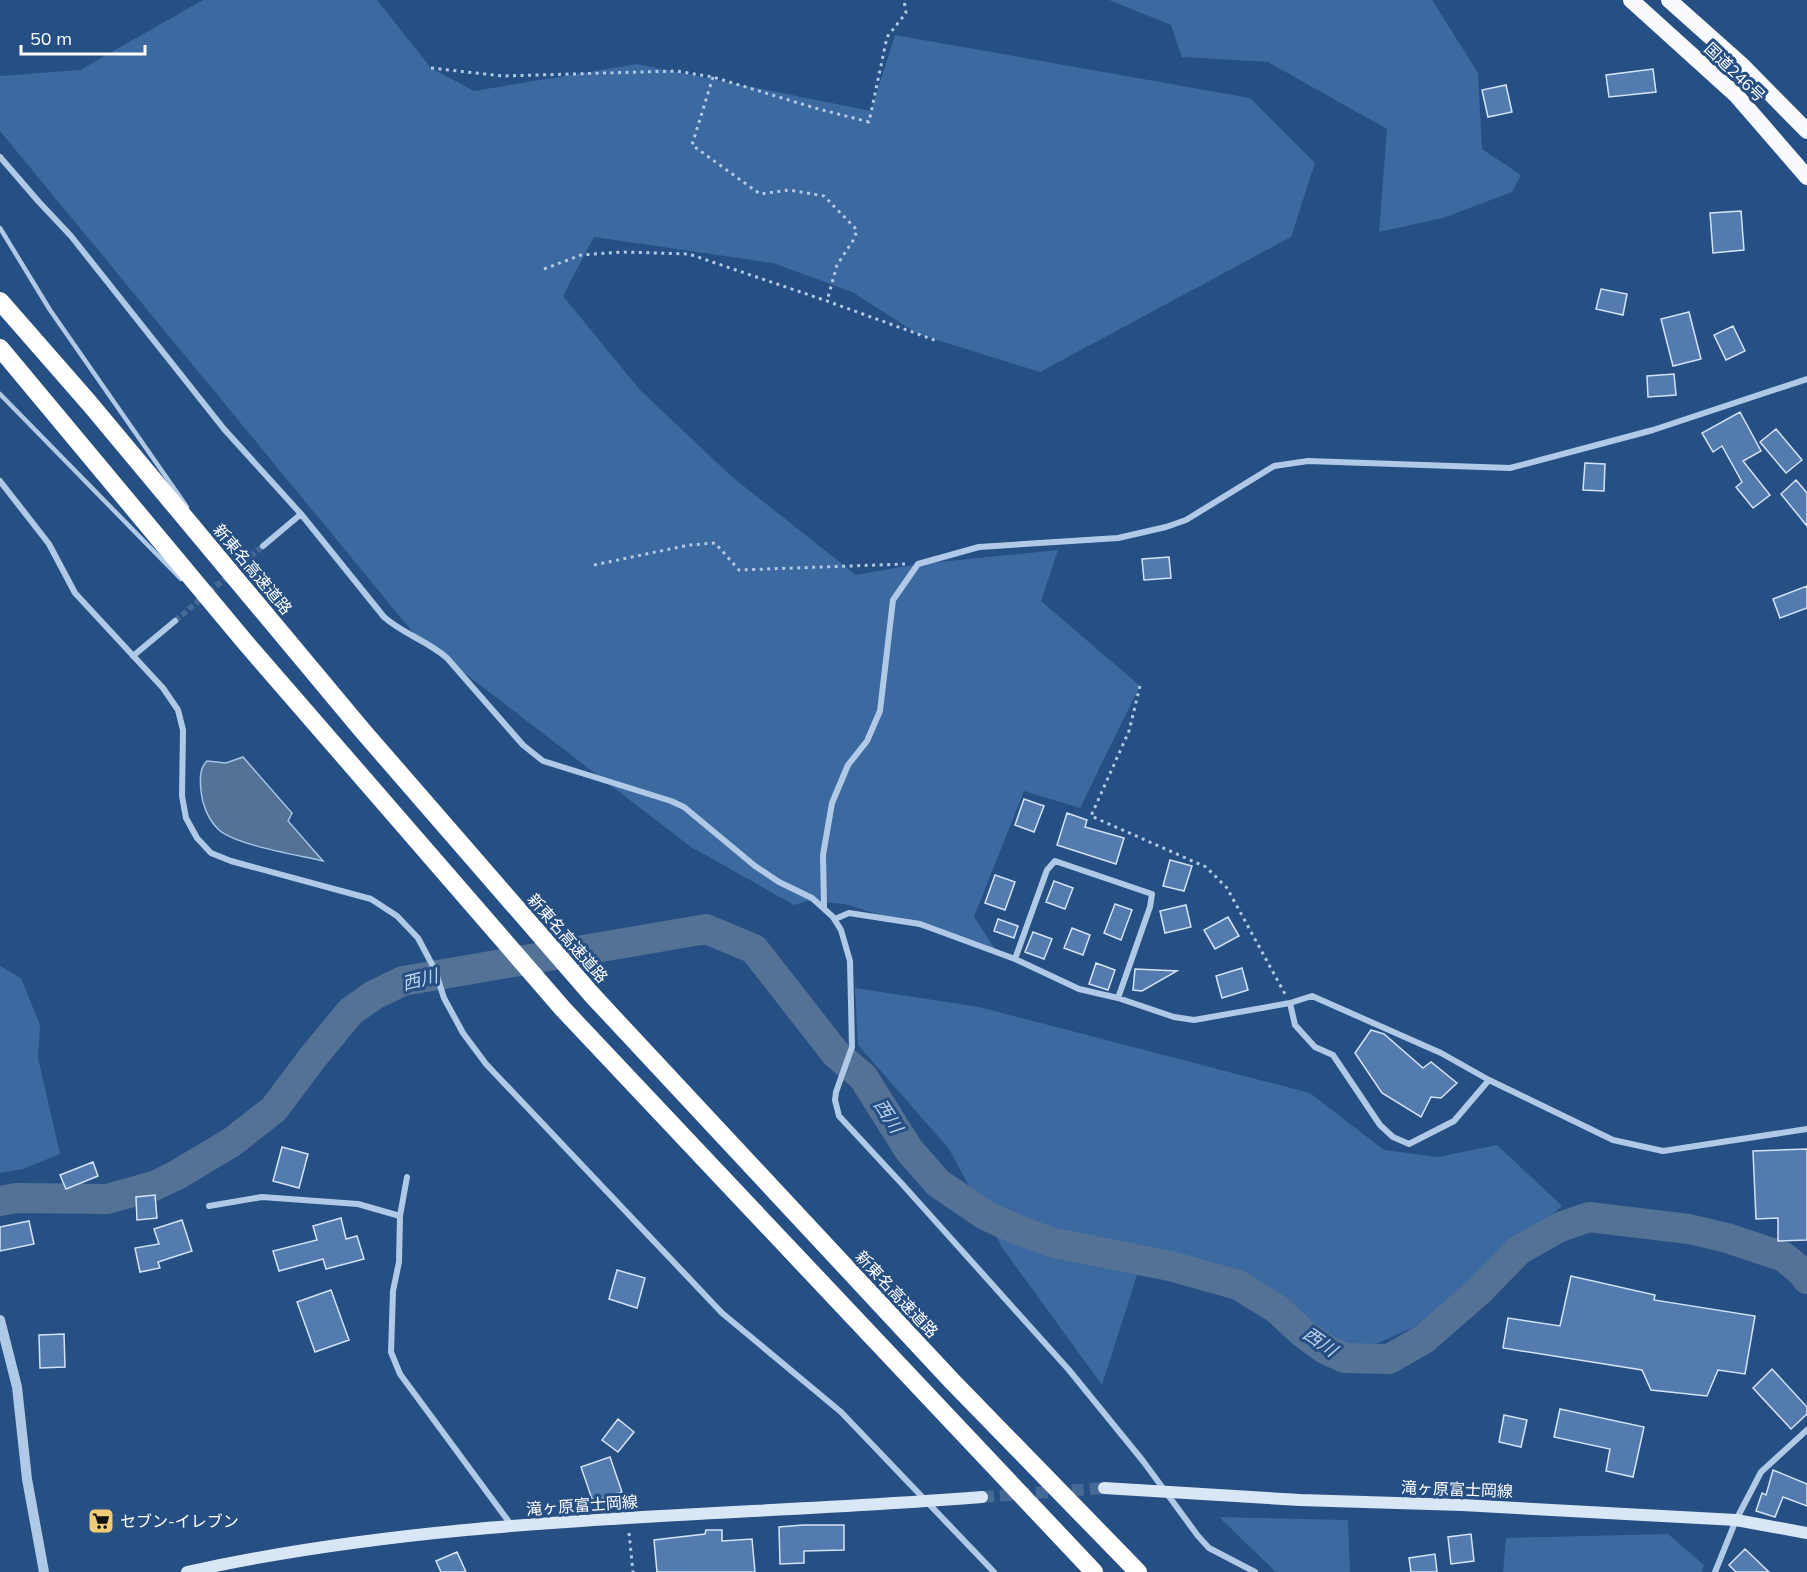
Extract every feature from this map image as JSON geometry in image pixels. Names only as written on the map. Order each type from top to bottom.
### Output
[{"type":"highway","name":"国道246号","points":[[1631,0],[1736,95],[1807,177]]},
{"type":"highway","name":"国道246号","points":[[1669,0],[1743,66],[1807,131]]},
{"type":"highway","name":"新東名高速道路","points":[[0,301],[90,404],[362,730],[593,996],[943,1371],[1138,1572]]},
{"type":"highway","points":[[0,348],[245,642],[563,1009],[1094,1572]]},
{"type":"main road","name":"滝ヶ原富士岡線","points":[[1104,1488],[1736,1520],[1807,1533]]},
{"type":"main road","name":"滝ヶ原富士岡線","points":[[187,1572],[273,1554],[350,1543],[512,1526],[982,1497]]},
{"type":"street","points":[[0,157],[85,253],[242,451],[301,514],[384,616],[394,626],[421,639],[447,658],[533,754],[552,765],[671,801],[695,815],[766,874],[824,906],[835,919],[847,945],[850,961],[852,1047],[835,1100],[839,1116],[1069,1370],[1209,1548],[1255,1572]]},
{"type":"street","points":[[824,906],[824,855],[832,803],[848,765],[867,741],[880,711],[893,600],[918,564],[979,547],[1118,538],[1166,527],[1186,520],[1274,466],[1308,461],[1510,468],[1653,430],[1807,380]]},
{"type":"street","points":[[0,481],[49,544],[75,593],[163,688],[178,710],[183,730],[182,796],[186,818],[197,838],[211,852],[231,861],[371,899],[397,916],[418,938],[435,970],[444,998],[463,1033],[486,1064],[722,1313],[841,1412],[994,1572]]},
{"type":"street","points":[[264,546],[301,514]]},
{"type":"street","points":[[133,656],[175,621]]},
{"type":"street","points":[[1015,959],[1047,870],[1055,861],[1152,894],[1150,907],[1118,998]]},
{"type":"street","points":[[835,919],[849,912],[920,924],[1015,959],[1079,988],[1118,998],[1174,1017],[1194,1020],[1290,1003],[1312,996],[1441,1053],[1489,1080],[1613,1140],[1663,1151],[1807,1129]]},
{"type":"street","points":[[1290,1003],[1295,1025],[1316,1047],[1333,1055],[1380,1125],[1393,1137],[1409,1144],[1454,1121],[1489,1080]]},
{"type":"street","points":[[407,1177],[399,1216],[399,1262],[393,1291],[391,1352],[400,1374],[512,1526]]},
{"type":"street","points":[[209,1206],[262,1197],[358,1204],[399,1216]]},
{"type":"street","points":[[0,1320],[17,1387],[27,1479],[44,1572]]},
{"type":"street","points":[[1715,1572],[1736,1520],[1761,1472],[1807,1430]]},
{"type":"lane","points":[[0,228],[50,310],[193,515]]},
{"type":"lane","points":[[0,394],[187,585]]},
{"type":"lane","points":[[199,524],[245,590]]},
{"type":"lane","points":[[195,593],[245,642]]},
{"type":"path","points":[[432,68],[503,76],[676,71],[713,77],[869,122],[887,37],[906,13],[904,0]]},
{"type":"path","points":[[713,77],[692,145],[760,194],[789,190],[824,196],[857,230],[854,239],[837,265],[827,300]]},
{"type":"path","points":[[543,269],[581,255],[622,252],[689,254],[827,300],[937,341]]},
{"type":"path","points":[[594,565],[688,545],[715,543],[739,570],[918,564]]},
{"type":"path","points":[[1140,686],[1129,731],[1091,816],[1206,867],[1227,888],[1290,1003]]},
{"type":"path","points":[[628,1519],[633,1572]]},
{"type":"shaded area","points":[[203,0],[377,0],[431,68],[474,91],[637,64],[871,111],[895,35],[1250,98],[1315,163],[1291,237],[1040,372],[918,334],[852,292],[773,263],[594,237],[563,296],[640,390],[731,476],[856,575],[918,564],[1058,550],[1041,601],[1140,686],[1080,808],[1024,791],[974,917],[997,952],[845,904],[807,901],[794,905],[691,847],[416,636],[0,131],[0,76],[80,70]]},
{"type":"shaded area","points":[[1109,0],[1432,0],[1478,73],[1482,149],[1521,175],[1512,192],[1443,218],[1379,232],[1387,129],[1268,62],[1182,57],[1171,25]]},
{"type":"shaded area","points":[[243,757],[292,813],[288,821],[323,861],[252,845],[226,835],[214,825],[206,811],[202,796],[201,771],[207,761],[226,763]]},
{"type":"shaded area","points":[[0,966],[21,978],[40,1025],[38,1058],[60,1154],[23,1169],[0,1173]]},
{"type":"shaded area","points":[[855,988],[979,1007],[1310,1093],[1384,1150],[1438,1157],[1497,1145],[1562,1206],[1416,1326],[1345,1358],[1238,1285],[1137,1275],[1102,1385],[1003,1249],[949,1149],[858,1045]]},
{"type":"shaded area","points":[[1219,1517],[1348,1520],[1350,1572],[1276,1572]]},
{"type":"shaded area","points":[[1668,1534],[1704,1565],[1702,1572],[1503,1572],[1506,1538]]},
{"type":"building","points":[[1653,69],[1656,92],[1609,97],[1606,75]]},
{"type":"building","points":[[1506,85],[1512,112],[1488,117],[1482,90]]},
{"type":"building","points":[[1741,211],[1744,250],[1713,253],[1710,213]]},
{"type":"building","points":[[1601,289],[1627,294],[1623,315],[1596,309]]},
{"type":"building","points":[[1689,312],[1701,359],[1673,366],[1661,319]]},
{"type":"building","points":[[1733,326],[1745,351],[1726,360],[1714,335]]},
{"type":"building","points":[[1674,374],[1676,395],[1648,397],[1647,376]]},
{"type":"building","points":[[1740,412],[1761,451],[1743,461],[1770,495],[1753,508],[1736,487],[1742,482],[1722,446],[1713,452],[1702,433]]},
{"type":"building","points":[[1776,429],[1802,460],[1786,473],[1760,442]]},
{"type":"building","points":[[1585,463],[1605,464],[1604,491],[1583,490]]},
{"type":"building","points":[[1796,480],[1807,493],[1807,526],[1781,494]]},
{"type":"building","points":[[1169,557],[1171,578],[1144,580],[1142,559]]},
{"type":"building","points":[[1807,586],[1807,608],[1780,618],[1773,599]]},
{"type":"building","points":[[1024,799],[1044,806],[1034,832],[1015,825]]},
{"type":"building","points":[[1067,813],[1087,820],[1085,827],[1124,838],[1116,864],[1057,845]]},
{"type":"building","points":[[1170,860],[1192,866],[1184,891],[1163,886]]},
{"type":"building","points":[[995,875],[1015,882],[1005,910],[985,903]]},
{"type":"building","points":[[1054,881],[1073,888],[1065,909],[1046,902]]},
{"type":"building","points":[[1115,904],[1132,910],[1121,940],[1104,933]]},
{"type":"building","points":[[1186,905],[1191,927],[1165,933],[1160,911]]},
{"type":"building","points":[[1228,917],[1239,936],[1215,949],[1204,930]]},
{"type":"building","points":[[998,919],[1018,926],[1014,938],[994,931]]},
{"type":"building","points":[[1072,928],[1090,935],[1083,955],[1064,948]]},
{"type":"building","points":[[1033,932],[1052,939],[1044,959],[1025,952]]},
{"type":"building","points":[[1096,963],[1115,970],[1108,990],[1089,984]]},
{"type":"building","points":[[1242,968],[1248,990],[1222,998],[1216,976]]},
{"type":"building","points":[[1135,969],[1177,971],[1142,991],[1133,990]]},
{"type":"building","points":[[1371,1030],[1384,1034],[1423,1068],[1431,1062],[1457,1083],[1441,1098],[1431,1097],[1421,1117],[1382,1093],[1355,1053]]},
{"type":"building","points":[[282,1147],[308,1154],[299,1188],[273,1181]]},
{"type":"building","points":[[1807,1149],[1807,1240],[1778,1241],[1778,1218],[1756,1219],[1753,1151]]},
{"type":"building","points":[[93,1162],[98,1176],[66,1189],[60,1175]]},
{"type":"building","points":[[155,1195],[157,1218],[137,1220],[136,1197]]},
{"type":"building","points":[[341,1218],[346,1239],[357,1236],[364,1259],[326,1269],[323,1259],[279,1271],[273,1251],[317,1240],[313,1226]]},
{"type":"building","points":[[182,1220],[192,1251],[158,1262],[160,1268],[140,1272],[135,1248],[159,1244],[154,1229]]},
{"type":"building","points":[[29,1221],[34,1244],[0,1251],[0,1227]]},
{"type":"building","points":[[617,1270],[645,1278],[637,1308],[609,1299]]},
{"type":"building","points":[[1571,1276],[1655,1295],[1654,1300],[1755,1316],[1745,1374],[1718,1370],[1707,1396],[1651,1390],[1642,1370],[1503,1348],[1508,1318],[1560,1326]]},
{"type":"building","points":[[331,1290],[349,1340],[315,1352],[297,1302]]},
{"type":"building","points":[[64,1334],[65,1367],[40,1368],[39,1335]]},
{"type":"building","points":[[1772,1369],[1807,1407],[1807,1414],[1791,1429],[1753,1388]]},
{"type":"building","points":[[1560,1409],[1644,1427],[1633,1477],[1606,1471],[1610,1449],[1554,1437]]},
{"type":"building","points":[[1504,1415],[1527,1420],[1521,1447],[1499,1442]]},
{"type":"building","points":[[618,1419],[634,1432],[618,1452],[602,1440]]},
{"type":"building","points":[[610,1457],[622,1492],[593,1502],[581,1467]]},
{"type":"building","points":[[1773,1470],[1807,1484],[1807,1506],[1783,1497],[1775,1517],[1756,1511],[1762,1493],[1766,1495]]},
{"type":"building","points":[[844,1525],[844,1550],[804,1551],[804,1563],[780,1564],[779,1527]]},
{"type":"building","points":[[706,1530],[722,1530],[722,1541],[752,1539],[755,1572],[657,1572],[654,1540],[705,1534]]},
{"type":"building","points":[[1471,1534],[1474,1561],[1451,1564],[1448,1537]]},
{"type":"building","points":[[1745,1549],[1769,1572],[1736,1572],[1729,1565]]},
{"type":"building","points":[[457,1552],[466,1572],[441,1572],[436,1561]]},
{"type":"building","points":[[1435,1554],[1437,1572],[1411,1572],[1409,1558]]},
{"type":"waterway","name":"西川","points":[[0,1201],[16,1198],[107,1199],[154,1186],[175,1176],[232,1142],[274,1109],[351,1011],[374,995],[403,981],[706,929],[754,949],[836,1054],[863,1077],[909,1150],[938,1183],[985,1215],[1054,1243],[1170,1266],[1238,1285],[1277,1309],[1325,1349],[1345,1358],[1389,1359],[1424,1339],[1479,1291],[1519,1250],[1560,1227],[1589,1217],[1689,1229],[1727,1238],[1784,1257],[1807,1279]]},
{"type":"tunnel","points":[[175,621],[263,546]]},
{"type":"tunnel","points":[[982,1497],[1104,1488]]},
{"type":"place","name":"セブン-イレブン","points":[[101,1521]]}]
